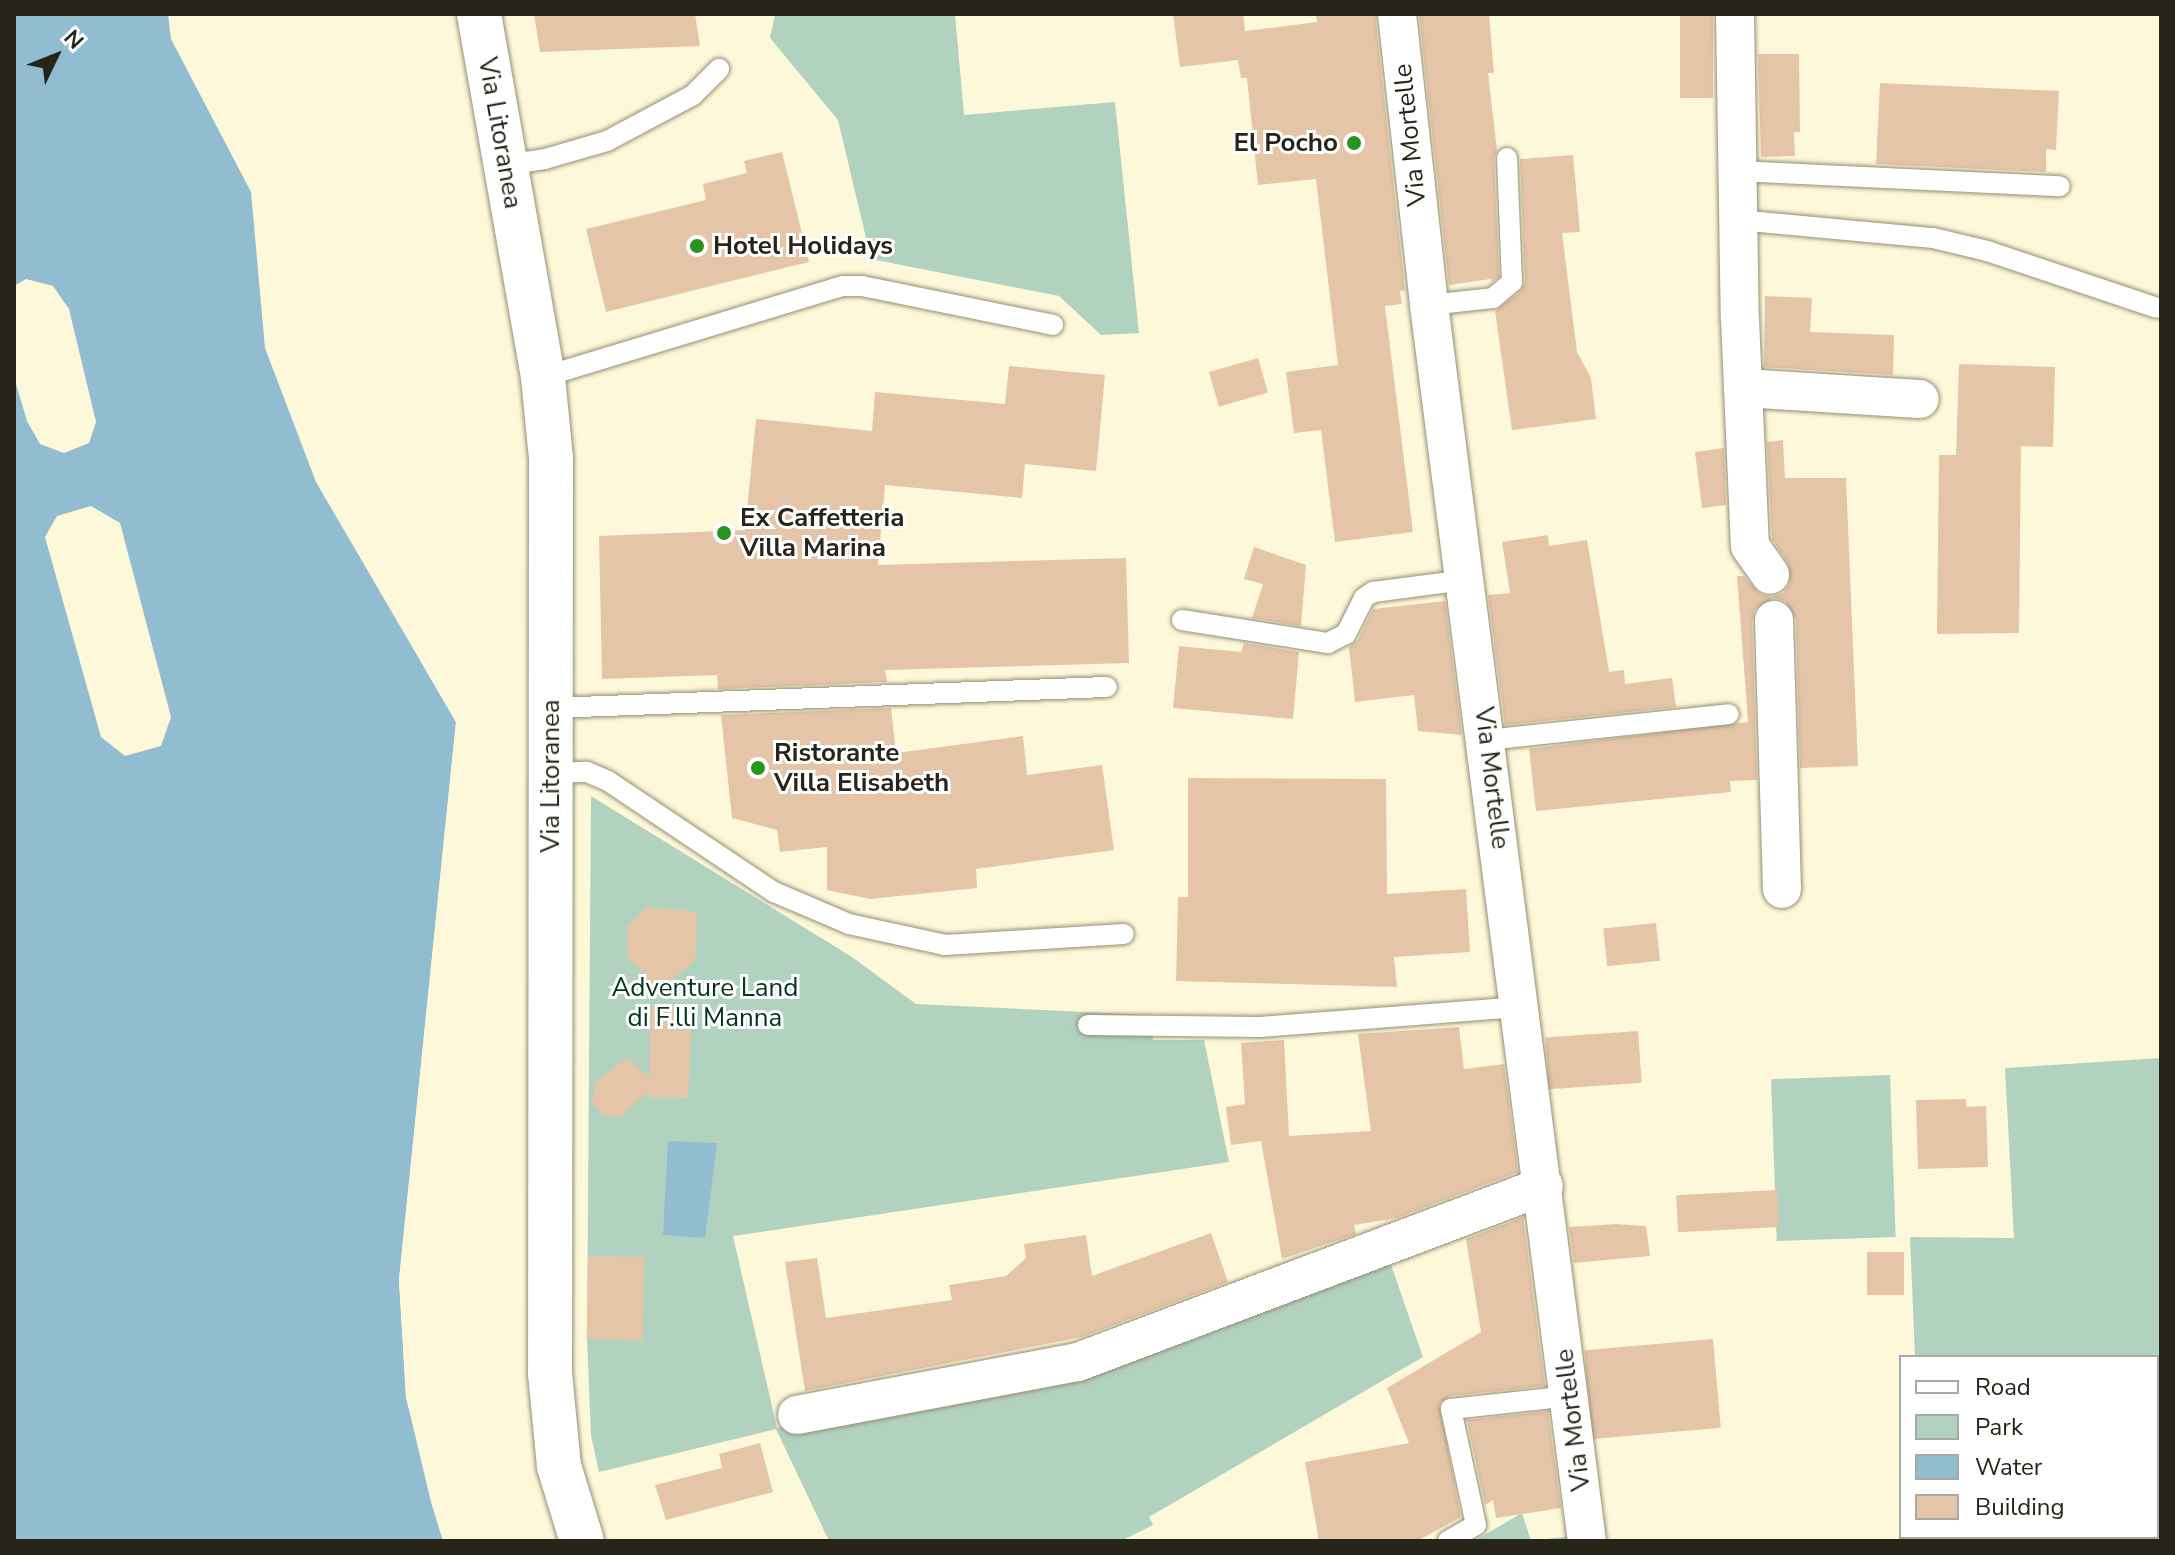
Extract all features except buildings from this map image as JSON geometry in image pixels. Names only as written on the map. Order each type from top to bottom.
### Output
[{"type":"street","name":"Via Litoranea","points":[[479,14],[543,377],[551,459],[550,1373],[559,1466],[582,1541]]},
{"type":"street","name":"Via Mortelle","points":[[1397,14],[1429,305],[1587,1541]]},
{"type":"street","points":[[1735,14],[1738,220],[1750,546],[1770,575]]},
{"type":"street","points":[[1743,388],[1920,399]]},
{"type":"street","points":[[1774,620],[1782,889]]},
{"type":"street","points":[[797,1415],[1078,1362],[1544,1186]]},
{"type":"lane","points":[[505,165],[545,159],[607,141],[693,95],[719,69]]},
{"type":"lane","points":[[1429,305],[1493,298],[1512,282],[1507,158]]},
{"type":"lane","points":[[1737,171],[2060,186]]},
{"type":"lane","points":[[1738,220],[1933,238],[1987,251],[2157,308]]},
{"type":"lane","points":[[543,377],[843,286],[862,286],[1053,325]]},
{"type":"lane","points":[[1182,620],[1328,643],[1346,634],[1364,598],[1373,592],[1466,580]]},
{"type":"lane","points":[[552,708],[1107,687]]},
{"type":"lane","points":[[1487,740],[1729,714]]},
{"type":"lane","points":[[551,773],[587,772],[608,781],[774,892],[849,924],[945,945],[1124,934]]},
{"type":"lane","points":[[1088,1025],[1260,1027],[1521,1007]]},
{"type":"lane","points":[[1448,1541],[1476,1525],[1451,1409],[1570,1396]]},
{"type":"green space","points":[[775,14],[955,14],[964,115],[1115,102],[1139,333],[1101,335],[1059,296],[871,259],[838,120],[770,38]]},
{"type":"green space","name":"Adventure Land di F.lli Manna","points":[[591,796],[852,957],[916,1004],[1150,1015],[1153,1040],[1204,1040],[1229,1162],[733,1236],[777,1428],[1080,1373],[1388,1256],[1423,1357],[1149,1517],[1153,1525],[1121,1541],[829,1541],[776,1429],[599,1472],[591,1436],[587,1339]]},
{"type":"green space","points":[[2161,1058],[2161,1406],[2159,1355],[1915,1355],[1910,1237],[2014,1238],[2005,1068]]},
{"type":"green space","points":[[1890,1075],[1896,1237],[1777,1241],[1771,1079]]},
{"type":"green space","points":[[1522,1513],[1531,1541],[1474,1541]]},
{"type":"green space","points":[[1572,1536],[1573,1541],[1531,1541]]},
{"type":"water","points":[[14,14],[168,14],[171,39],[251,192],[265,348],[316,482],[456,722],[399,1280],[406,1397],[443,1541],[14,1541]]},
{"type":"water","points":[[668,1141],[717,1143],[705,1238],[663,1235]]},
{"type":"pier","points":[[26,279],[53,286],[69,309],[96,422],[89,443],[64,453],[40,444],[27,421],[14,377],[14,286]]},
{"type":"pier","points":[[91,506],[120,523],[171,717],[161,746],[125,756],[101,737],[45,537],[57,516]]},
{"type":"pier","points":[[393,613],[397,613],[460,721],[403,1280],[410,1397],[447,1541],[443,1541],[431,1502],[406,1397],[399,1280],[456,722]]},
{"type":"place","name":"El Pocho","points":[[1354,143]]},
{"type":"place","name":"Hotel Holidays","points":[[697,246]]},
{"type":"place","name":"Ex Caffetteria Villa Marina","points":[[724,533]]},
{"type":"place","name":"Ristorante Villa Elisabeth","points":[[758,768]]}]
